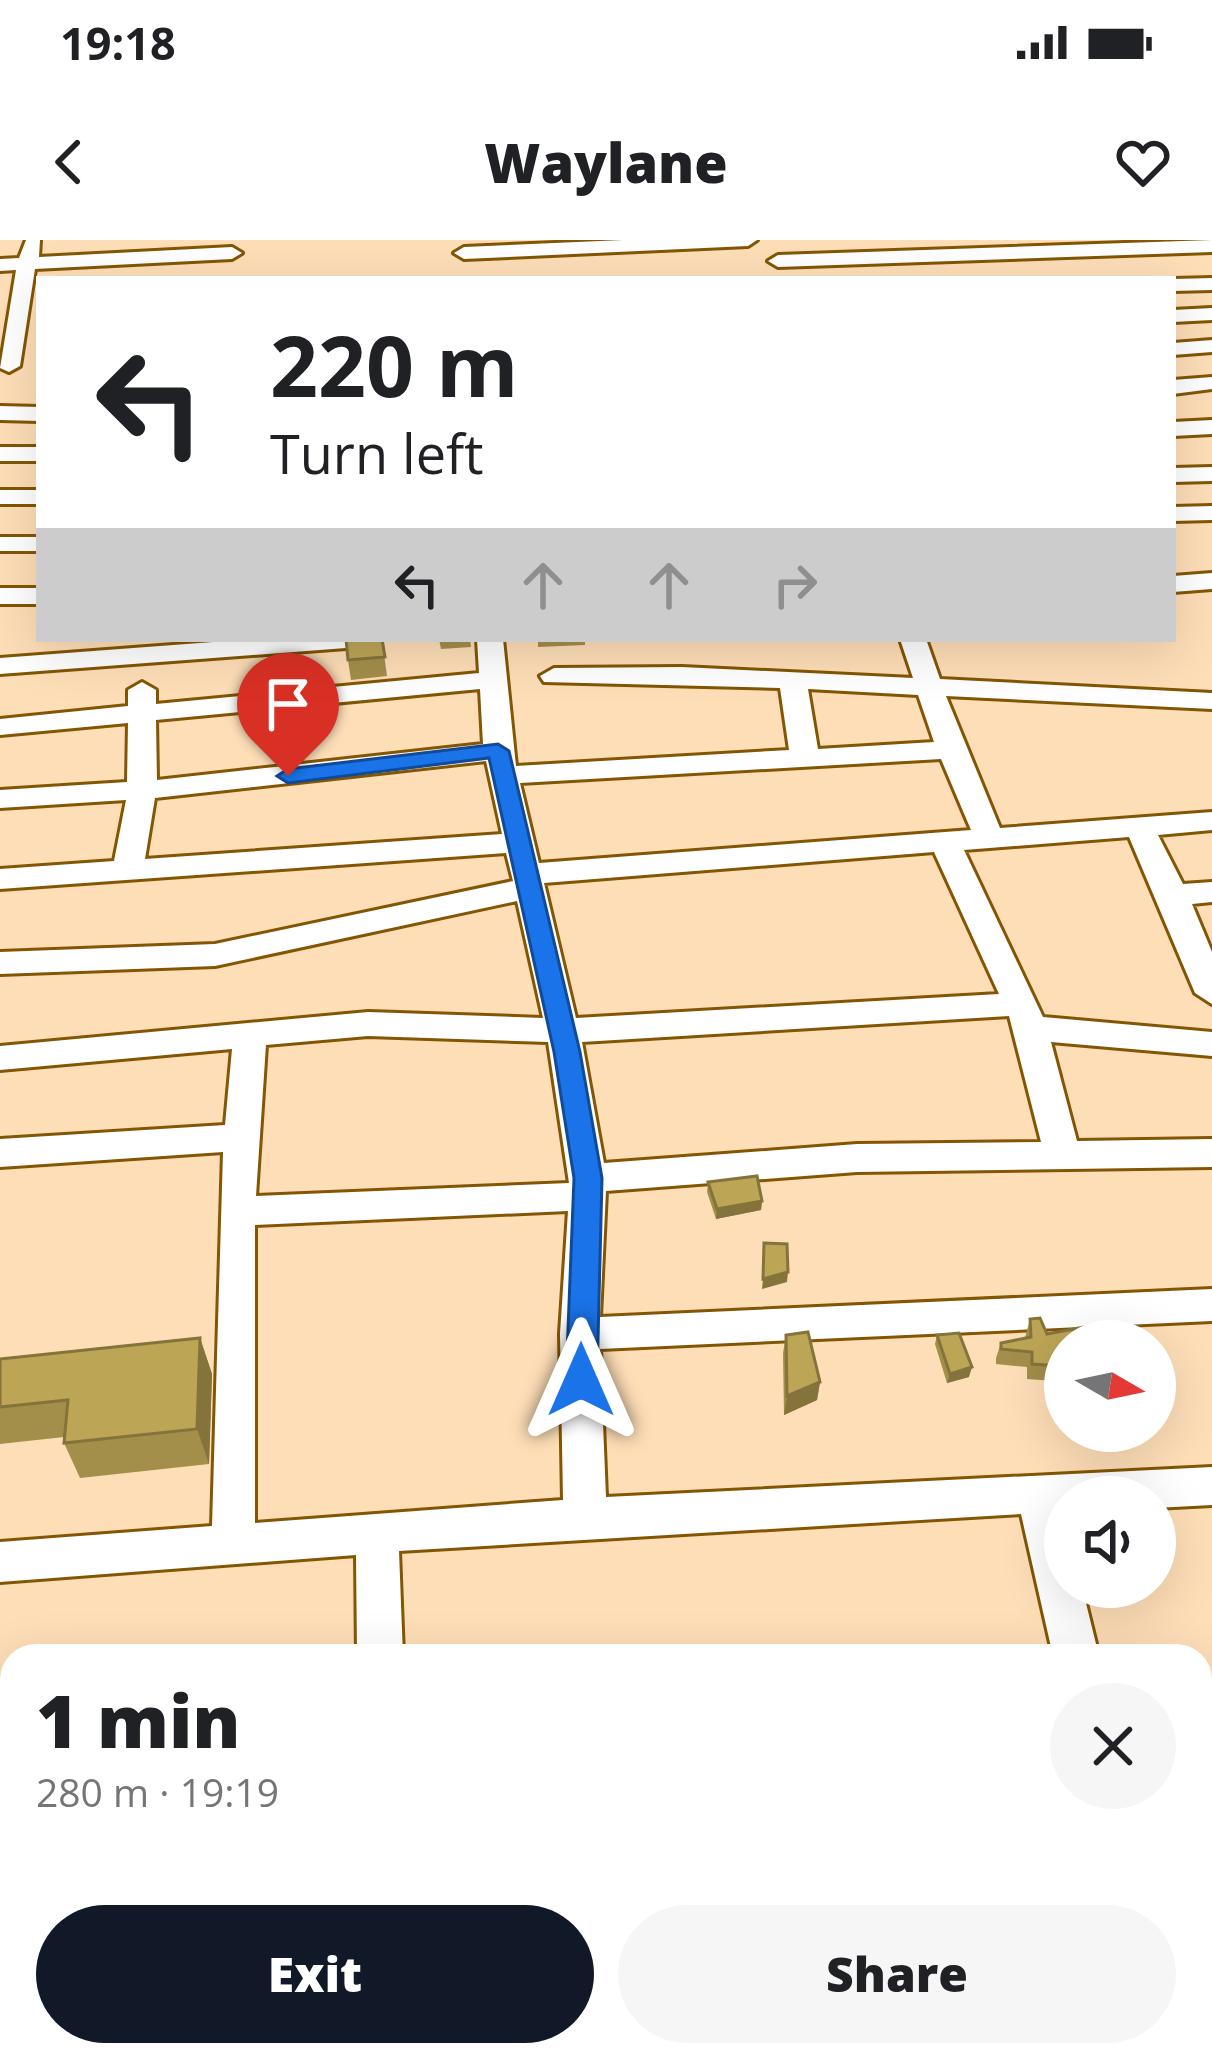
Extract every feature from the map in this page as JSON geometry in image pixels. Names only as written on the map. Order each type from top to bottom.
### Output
[{"type":"street","points":[[34,240],[19,300],[7,324],[5,366],[36,366]]},
{"type":"street","points":[[469,276],[464,246],[748,240]]},
{"type":"street","points":[[768,240],[783,270],[932,249],[1212,246]]},
{"type":"street","points":[[0,265],[232,247]]},
{"type":"street","points":[[932,249],[951,276]]},
{"type":"street","points":[[1176,285],[1212,284]]},
{"type":"street","points":[[1176,316],[1212,314]]},
{"type":"street","points":[[1176,350],[1212,346]]},
{"type":"street","points":[[1176,387],[1212,383]]},
{"type":"street","points":[[0,413],[36,414]]},
{"type":"street","points":[[1176,429],[1212,427]]},
{"type":"street","points":[[0,454],[36,454]]},
{"type":"street","points":[[1176,475],[1212,474]]},
{"type":"street","points":[[0,497],[36,497]]},
{"type":"street","points":[[1176,514],[1212,513]]},
{"type":"street","points":[[0,544],[36,544]]},
{"type":"street","points":[[1176,584],[1212,581]]},
{"type":"street","points":[[0,596],[36,596]]},
{"type":"street","points":[[0,666],[143,648],[293,642]]},
{"type":"street","points":[[490,642],[501,763],[560,1030],[587,1187],[580,1334],[585,1518]]},
{"type":"street","points":[[914,642],[951,750],[989,836]]},
{"type":"street","points":[[128,872],[142,791],[143,648]]},
{"type":"street","points":[[554,676],[682,675],[931,691],[1212,701]]},
{"type":"street","points":[[0,727],[494,680]]},
{"type":"street","points":[[793,682],[805,760]]},
{"type":"street","points":[[0,799],[501,763],[805,760],[951,750]]},
{"type":"street","points":[[0,879],[128,872],[526,868],[1212,821]]},
{"type":"street","points":[[1138,824],[1212,993]]},
{"type":"street","points":[[944,840],[1026,1016],[1062,1154]]},
{"type":"street","points":[[0,963],[215,955],[428,914],[526,868]]},
{"type":"street","points":[[1173,895],[1212,892]]},
{"type":"street","points":[[0,1058],[434,1022],[560,1030],[1026,1016],[1212,1044]]},
{"type":"street","points":[[233,1545],[236,1210],[250,1036]]},
{"type":"street","points":[[1,1157],[240,1137]]},
{"type":"street","points":[[236,1210],[587,1187],[857,1158],[1212,1153]]},
{"type":"street","points":[[580,1334],[1212,1305]]},
{"type":"street","points":[[0,1562],[585,1518],[1212,1486]]},
{"type":"street","points":[[1038,1496],[1073,1644]]},
{"type":"street","points":[[377,1534],[380,1644]]},
{"type":"building","points":[[346,642],[382,642],[385,657],[348,660]]},
{"type":"building","points":[[757,1176],[762,1201],[717,1209],[708,1182]]},
{"type":"building","points":[[764,1243],[787,1244],[788,1272],[763,1279]]},
{"type":"building","points":[[1040,1318],[1044,1327],[1044,1365],[1032,1364],[1032,1352],[1001,1349],[1001,1343],[1031,1337],[1030,1319]]},
{"type":"building","points":[[808,1332],[820,1382],[787,1396],[786,1335]]},
{"type":"building","points":[[959,1333],[972,1367],[950,1374],[937,1335]]},
{"type":"building","points":[[200,1338],[197,1429],[64,1443],[68,1400],[0,1407],[0,1359]]},
{"type":"route","points":[[288,776],[498,751],[567,1052],[588,1178],[581,1380]]}]
